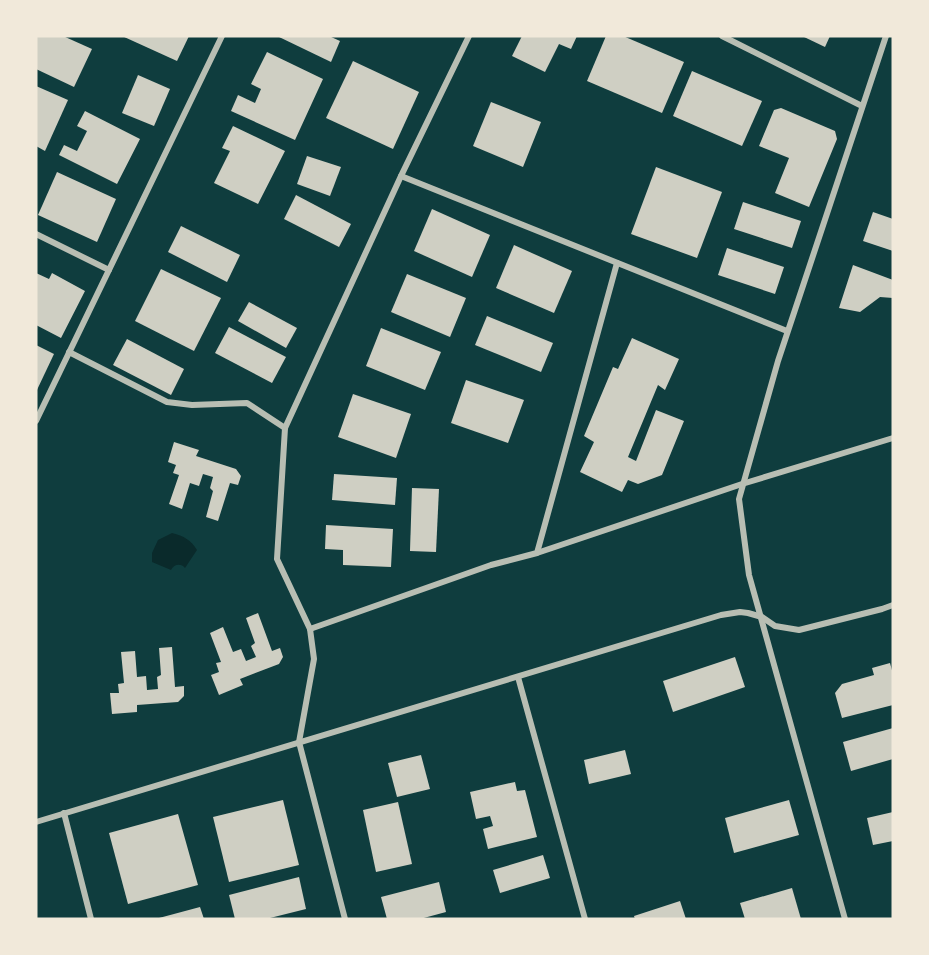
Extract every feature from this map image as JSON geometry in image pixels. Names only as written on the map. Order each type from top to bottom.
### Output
[{"type":"street","points":[[36,421],[222,36]]},
{"type":"street","points":[[345,919],[299,742],[315,659],[310,630],[277,559],[285,428],[401,176],[469,36]]},
{"type":"street","points":[[722,36],[862,106]]},
{"type":"street","points":[[845,919],[749,575],[739,499],[787,331],[886,36]]},
{"type":"street","points":[[401,176],[787,331]]},
{"type":"street","points":[[36,234],[109,270]]},
{"type":"street","points":[[537,553],[617,263]]},
{"type":"street","points":[[69,352],[167,402],[192,405],[247,403],[285,428]]},
{"type":"street","points":[[310,630],[491,566],[537,553],[742,484],[893,438]]},
{"type":"street","points":[[36,822],[721,615],[748,613],[762,617],[775,626],[799,630],[893,605]]},
{"type":"street","points":[[518,677],[585,919]]},
{"type":"street","points":[[64,813],[91,919]]},
{"type":"water","points":[[172,533],[187,539],[197,550],[185,568],[178,565],[171,570],[152,562],[152,553],[158,540]]},
{"type":"building","points":[[36,36],[63,36],[92,49],[74,87],[36,69]]},
{"type":"building","points":[[122,36],[189,36],[177,61]]},
{"type":"building","points":[[277,36],[329,36],[340,41],[331,62]]},
{"type":"building","points":[[522,36],[577,36],[571,49],[559,44],[545,72],[512,56]]},
{"type":"building","points":[[606,36],[623,36],[684,62],[662,113],[587,81]]},
{"type":"building","points":[[802,36],[830,36],[825,47]]},
{"type":"building","points":[[267,52],[323,79],[295,140],[231,111],[238,95],[255,103],[261,89],[251,84]]},
{"type":"building","points":[[353,61],[419,92],[393,149],[326,118]]},
{"type":"building","points":[[692,71],[762,101],[742,146],[673,116]]},
{"type":"building","points":[[138,75],[170,89],[154,126],[122,113]]},
{"type":"building","points":[[36,86],[68,100],[45,151],[36,146]]},
{"type":"building","points":[[491,102],[541,122],[523,167],[473,146]]},
{"type":"building","points":[[781,108],[835,131],[837,139],[809,207],[775,193],[789,158],[759,146],[774,110]]},
{"type":"building","points":[[85,111],[140,139],[117,184],[59,155],[64,145],[77,151],[87,131],[77,126]]},
{"type":"building","points":[[233,126],[285,151],[258,204],[214,183],[230,151],[222,148]]},
{"type":"building","points":[[307,156],[341,167],[330,196],[297,184]]},
{"type":"building","points":[[656,167],[722,192],[697,258],[631,234]]},
{"type":"building","points":[[57,172],[116,199],[97,242],[38,215]]},
{"type":"building","points":[[296,195],[351,224],[339,247],[284,219]]},
{"type":"building","points":[[743,202],[801,221],[792,248],[734,229]]},
{"type":"building","points":[[432,209],[490,235],[472,277],[414,251]]},
{"type":"building","points":[[873,212],[893,219],[893,251],[863,241]]},
{"type":"building","points":[[181,226],[240,255],[227,282],[168,252]]},
{"type":"building","points":[[514,245],[572,271],[554,313],[496,288]]},
{"type":"building","points":[[727,248],[784,267],[775,294],[718,275]]},
{"type":"building","points":[[853,265],[893,280],[893,298],[880,297],[860,312],[839,308]]},
{"type":"building","points":[[161,269],[221,298],[194,351],[135,321]]},
{"type":"building","points":[[36,273],[49,279],[52,273],[85,291],[61,338],[36,325]]},
{"type":"building","points":[[407,274],[466,298],[450,337],[391,312]]},
{"type":"building","points":[[249,302],[297,328],[286,348],[238,321]]},
{"type":"building","points":[[487,316],[553,343],[541,372],[475,345]]},
{"type":"building","points":[[229,327],[286,357],[272,383],[215,353]]},
{"type":"building","points":[[381,328],[441,352],[425,390],[366,366]]},
{"type":"building","points":[[632,338],[679,359],[665,390],[658,385],[628,457],[636,461],[656,410],[684,421],[662,475],[638,484],[628,480],[622,492],[580,472],[594,442],[584,436],[613,367],[618,369]]},
{"type":"building","points":[[127,339],[184,369],[171,395],[113,365]]},
{"type":"building","points":[[36,345],[54,354],[36,392]]},
{"type":"building","points":[[466,380],[524,400],[508,443],[451,423]]},
{"type":"building","points":[[353,394],[411,414],[396,458],[338,437]]},
{"type":"building","points":[[174,442],[199,450],[196,456],[236,469],[241,476],[238,485],[230,483],[218,521],[206,517],[213,491],[210,488],[213,477],[203,474],[199,486],[190,483],[182,509],[169,504],[179,475],[173,473],[176,465],[168,462]]},
{"type":"building","points":[[334,474],[397,478],[395,505],[332,500]]},
{"type":"building","points":[[412,488],[439,489],[436,552],[410,551]]},
{"type":"building","points":[[326,525],[393,529],[391,567],[343,565],[343,550],[325,549]]},
{"type":"building","points":[[258,613],[272,651],[280,648],[283,657],[279,664],[240,679],[243,685],[219,695],[211,675],[219,672],[216,663],[221,662],[210,633],[223,627],[233,652],[241,649],[246,661],[256,657],[251,646],[255,643],[246,618]]},
{"type":"building","points":[[172,647],[175,687],[184,686],[184,696],[178,702],[137,705],[137,712],[112,714],[110,693],[119,693],[118,684],[124,683],[121,652],[135,651],[137,677],[146,676],[147,690],[158,689],[157,677],[161,675],[159,648]]},
{"type":"building","points":[[735,657],[745,687],[673,712],[663,681]]},
{"type":"building","points":[[890,663],[893,674],[893,705],[842,718],[835,693],[842,684],[874,675],[872,668]]},
{"type":"building","points":[[893,728],[893,759],[851,771],[843,742]]},
{"type":"building","points":[[625,750],[631,774],[589,784],[584,760]]},
{"type":"building","points":[[421,755],[430,789],[397,797],[388,763]]},
{"type":"building","points":[[515,782],[517,791],[525,790],[537,837],[488,849],[483,829],[493,826],[490,816],[476,819],[470,792]]},
{"type":"building","points":[[283,800],[299,865],[229,882],[213,817]]},
{"type":"building","points":[[789,800],[799,835],[734,853],[725,818]]},
{"type":"building","points":[[398,802],[412,864],[376,872],[363,810]]},
{"type":"building","points":[[893,812],[893,841],[873,845],[867,818]]},
{"type":"building","points":[[178,814],[198,885],[128,904],[109,833]]},
{"type":"building","points":[[543,855],[550,878],[500,893],[493,870]]},
{"type":"building","points":[[299,877],[306,909],[266,919],[235,919],[229,895]]},
{"type":"building","points":[[439,882],[446,912],[420,919],[387,919],[381,897]]},
{"type":"building","points":[[792,888],[801,919],[745,919],[740,903]]},
{"type":"building","points":[[680,901],[686,919],[635,919],[634,916]]},
{"type":"building","points":[[200,907],[204,919],[159,919],[159,918]]}]
